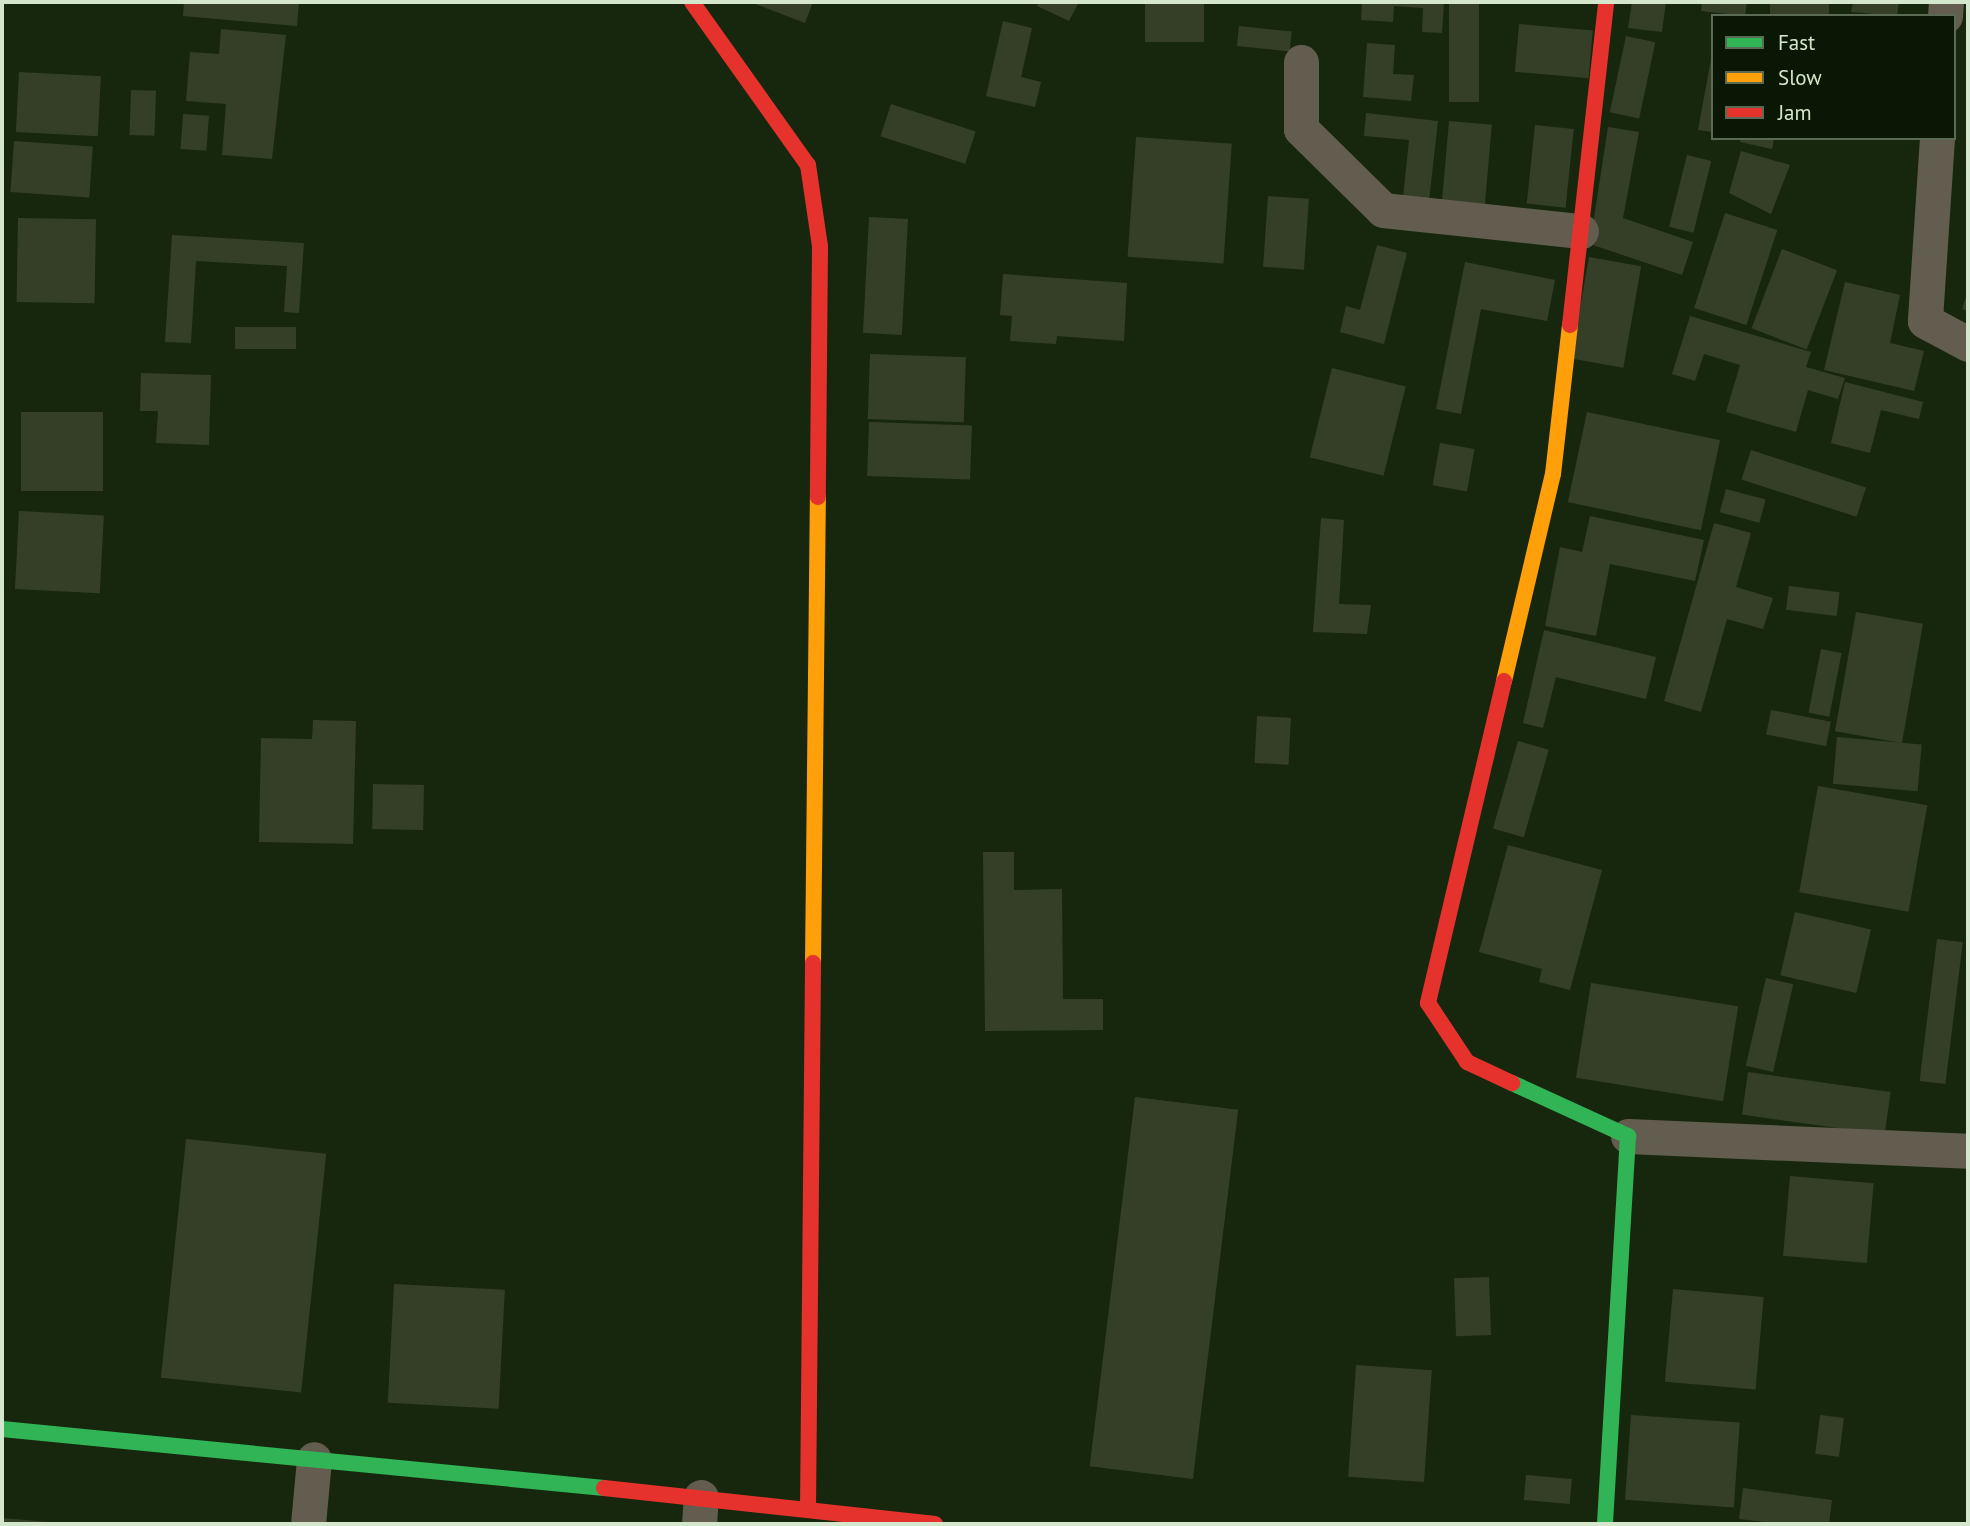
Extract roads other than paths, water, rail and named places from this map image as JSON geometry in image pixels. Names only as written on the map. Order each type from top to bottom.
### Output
[{"type":"street","points":[[692,2],[808,165],[820,246],[808,1508]]},
{"type":"street","points":[[1606,2],[1553,474],[1428,1003],[1467,1062],[1628,1136],[1968,1151]]},
{"type":"street","points":[[1301,62],[1301,129],[1383,211],[1581,231]]},
{"type":"street","points":[[1937,140],[1925,321],[1968,344]]},
{"type":"street","points":[[1605,1524],[1628,1136]]},
{"type":"street","points":[[2,1429],[314,1459],[700,1511],[808,1508],[935,1524]]},
{"type":"street","points":[[308,1524],[314,1459]]}]
